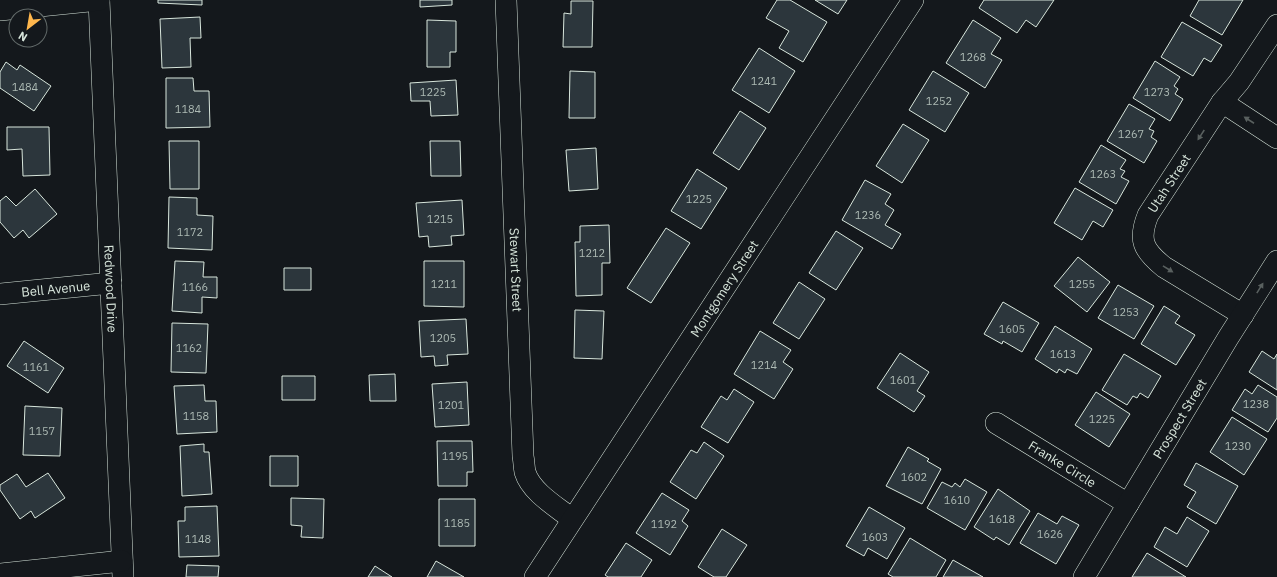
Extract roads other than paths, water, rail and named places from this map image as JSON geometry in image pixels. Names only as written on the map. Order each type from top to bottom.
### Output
[{"type":"street","points":[[0,10],[99,0]]},
{"type":"street","name":"Redwood Drive","points":[[99,0],[122,569]]},
{"type":"street","name":"Stewart Street","points":[[506,0],[523,456],[525,473],[538,491],[572,519]]},
{"type":"street","name":"Montgomery Street","points":[[535,577],[913,0]]},
{"type":"street","name":"Utah Street","points":[[1243,315],[1164,267],[1148,252],[1142,241],[1143,232],[1148,215],[1222,102],[1240,82],[1277,25]]},
{"type":"street","points":[[1222,102],[1277,138]]},
{"type":"street","name":"Prospect Street","points":[[1084,577],[1277,261]]},
{"type":"street","name":"Bell Avenue","points":[[0,294],[111,283]]},
{"type":"street","name":"Franke Circle","points":[[996,423],[1128,504]]},
{"type":"street","points":[[0,574],[122,569]]}]
